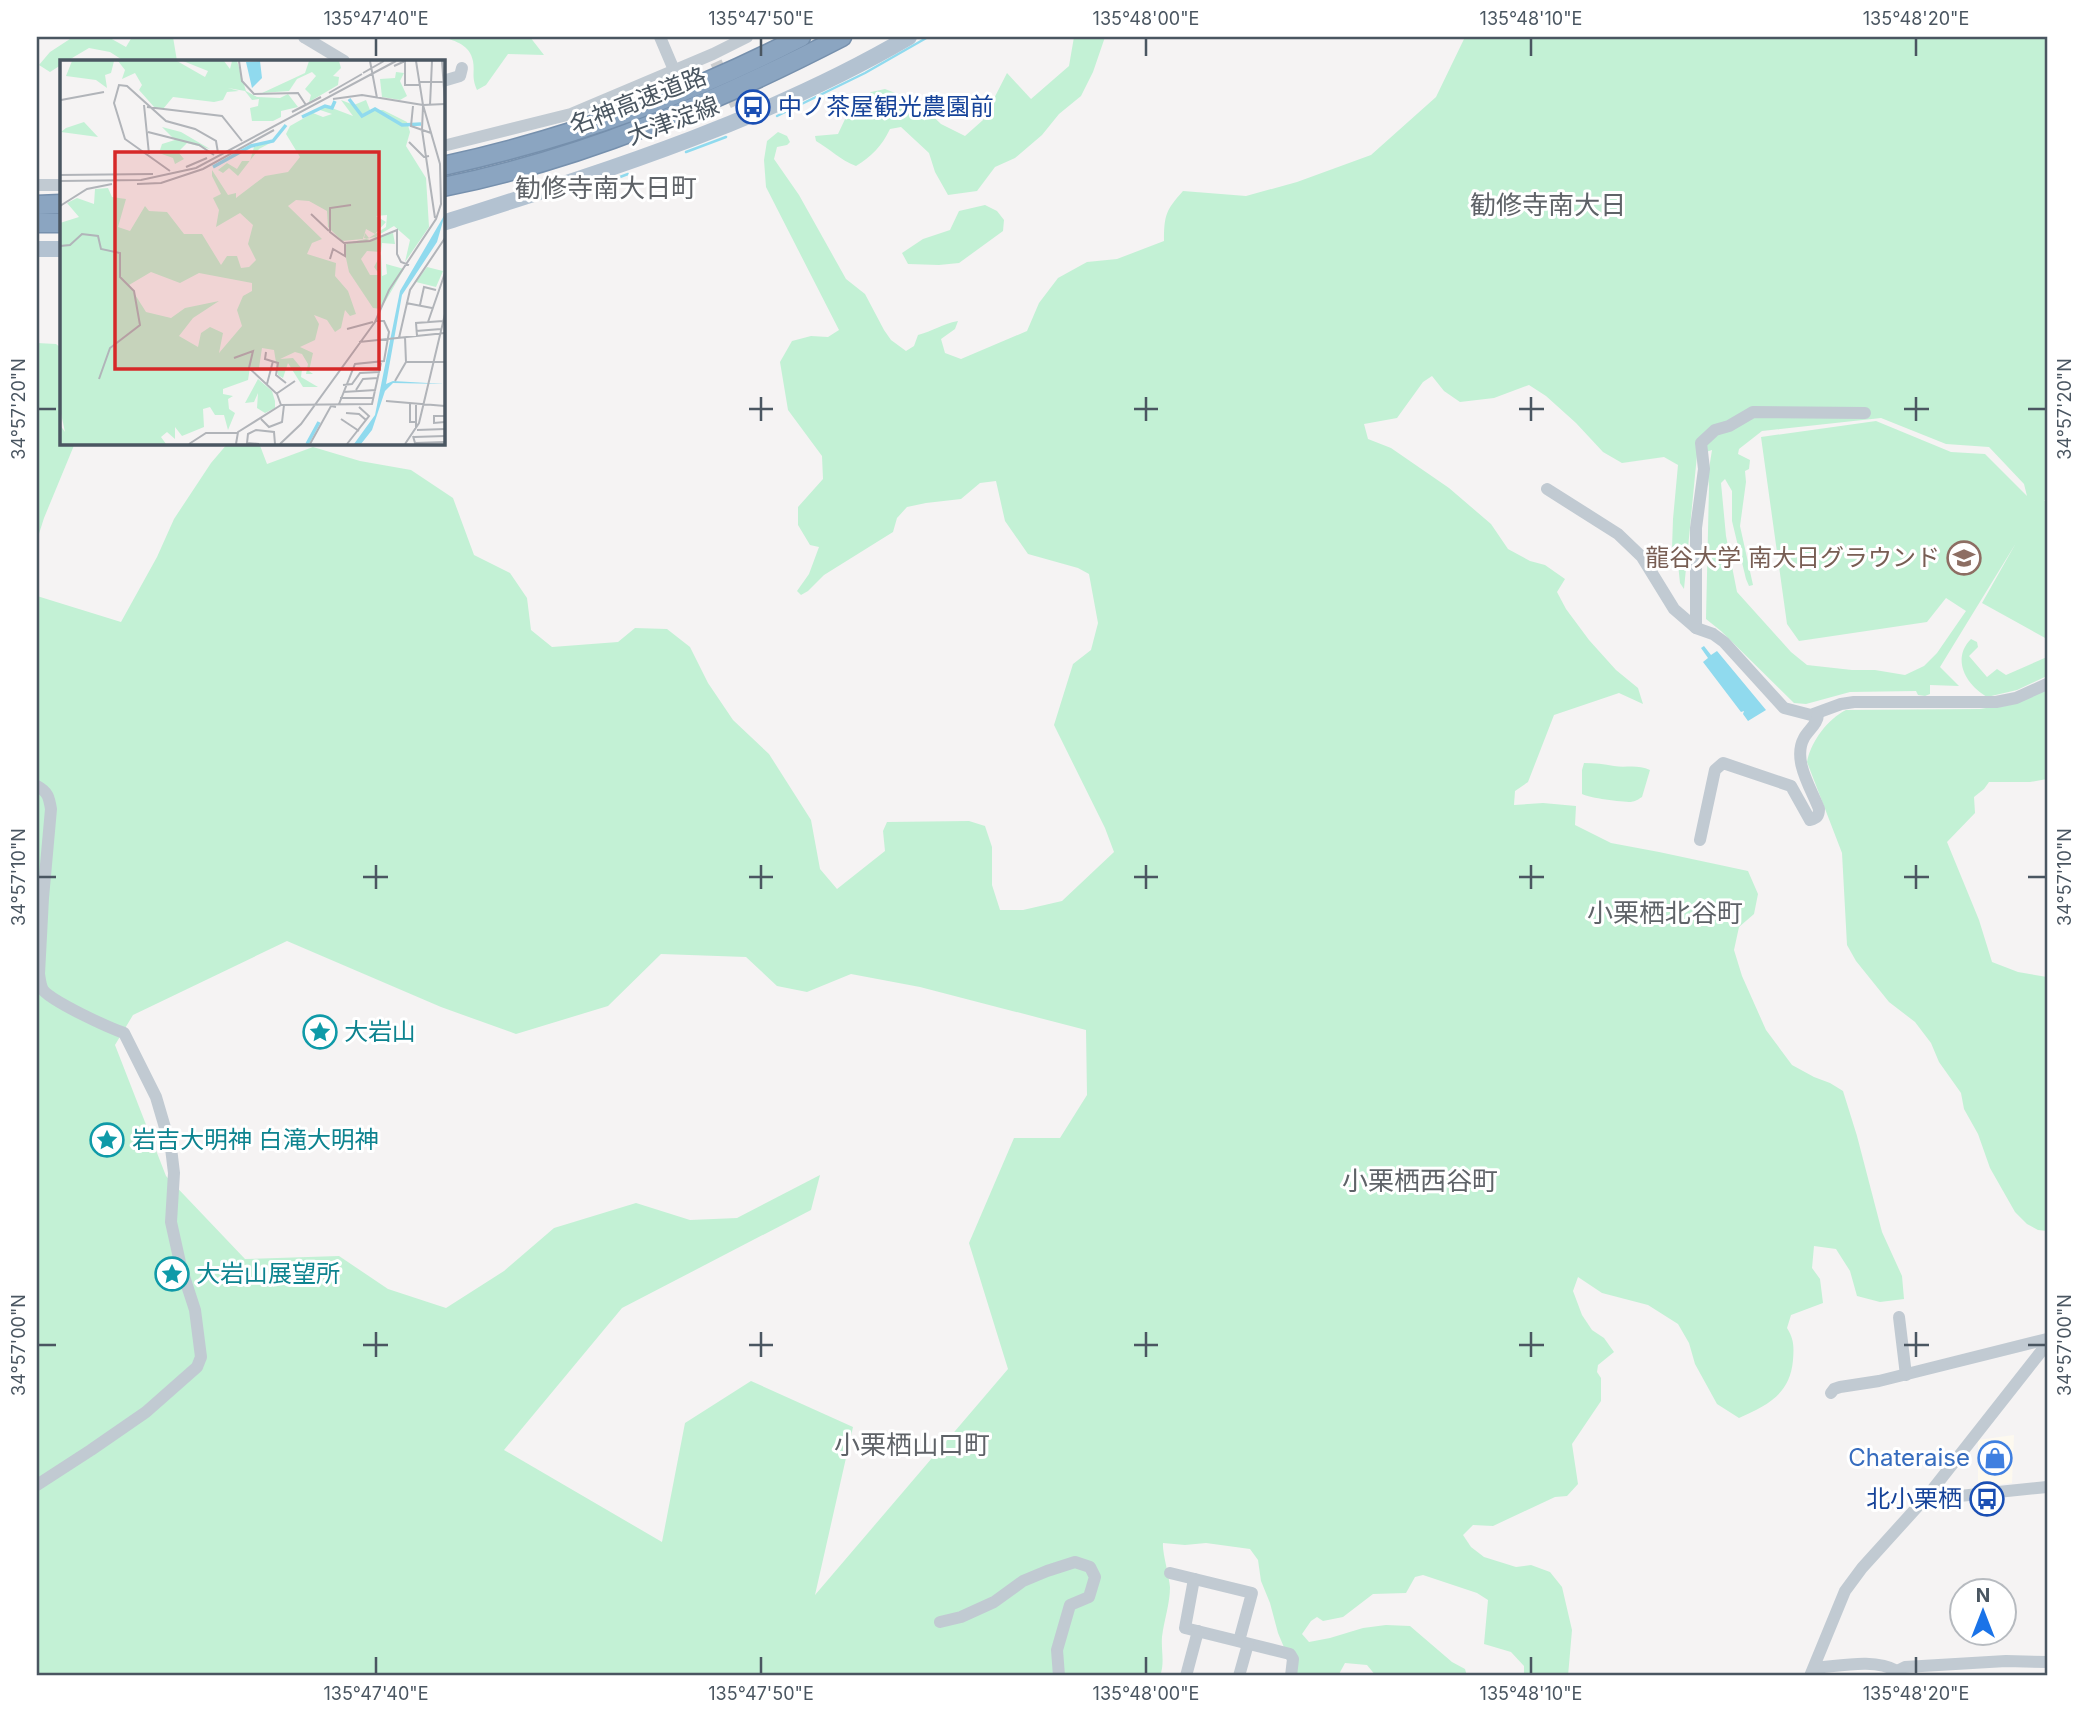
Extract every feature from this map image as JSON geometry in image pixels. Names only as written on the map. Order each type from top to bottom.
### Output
[{"type":"highway","name":"名神高速道路","points":[[444,166],[534,142],[637,109],[700,85],[801,37]]},
{"type":"highway","name":"名神高速道路","points":[[444,187],[538,163],[645,127],[744,86],[842,37]]},
{"type":"highway","points":[[37,205],[60,204]]},
{"type":"highway","points":[[37,223],[60,223]]},
{"type":"main road","name":"大津淀線","points":[[444,223],[638,159],[857,65],[909,37]]},
{"type":"main road","points":[[37,249],[60,249]]},
{"type":"street","points":[[304,37],[342,60]]},
{"type":"street","points":[[660,37],[674,70]]},
{"type":"street","points":[[444,146],[571,114],[674,70],[715,58],[747,37]]},
{"type":"street","points":[[444,81],[460,76],[462,68]]},
{"type":"street","points":[[37,186],[60,185]]},
{"type":"street","points":[[1696,628],[1696,528],[1703,469],[1701,443],[1715,430],[1729,426],[1753,412],[1865,413]]},
{"type":"street","points":[[1547,489],[1609,528],[1643,557],[1674,609],[1696,628],[1713,634],[1724,642],[1784,708],[1811,715],[1854,702],[1996,702],[2016,698],[2047,684]]},
{"type":"street","points":[[1700,840],[1715,770],[1723,763],[1791,786],[1810,820],[1816,818],[1819,809],[1799,756],[1805,737],[1817,721],[1818,714]]},
{"type":"street","points":[[37,786],[46,791],[51,809],[43,898],[40,985],[44,992],[59,1001],[124,1033],[156,1097],[171,1148],[174,1173],[171,1222],[181,1267],[195,1310],[201,1357],[197,1367],[146,1412],[37,1485]]},
{"type":"street","points":[[1899,1317],[1906,1375]]},
{"type":"street","points":[[1831,1394],[1834,1389],[1840,1387],[1879,1381],[2047,1342]]},
{"type":"street","points":[[2047,1342],[1929,1494],[1862,1568],[1845,1591],[1812,1672],[1865,1665],[1888,1666],[1895,1674],[1905,1668],[2006,1661],[2047,1662]]},
{"type":"street","points":[[1929,1494],[1950,1497],[2047,1487]]},
{"type":"street","points":[[940,1622],[961,1617],[993,1602],[1023,1581],[1047,1571],[1075,1562],[1090,1567],[1095,1577],[1088,1597],[1070,1605],[1057,1650],[1059,1676]]},
{"type":"street","points":[[1170,1573],[1252,1593],[1239,1676]]},
{"type":"street","points":[[1194,1579],[1185,1628],[1290,1654],[1293,1659],[1291,1676]]},
{"type":"street","points":[[1186,1676],[1198,1631]]},
{"type":"street","points":[[2006,1661],[2006,1676]]},
{"type":"shaded area","name":"Chateraise","points":[[2014,1435],[2012,1483],[1978,1487],[1978,1440]]},
{"type":"green space","points":[[73,37],[110,38],[126,47],[132,37],[173,37],[177,60],[122,60],[110,52],[89,48],[69,60],[60,60],[60,66],[50,72],[39,65],[50,52]]},
{"type":"green space","points":[[442,37],[530,37],[544,55],[508,54],[486,85],[477,90],[469,51],[457,42]]},
{"type":"green space","points":[[1074,37],[1105,37],[1081,96],[1015,158],[995,167],[977,191],[948,195],[935,172],[929,153],[901,127],[890,129],[876,150],[856,166],[816,141],[815,136],[838,134],[846,117],[871,92],[885,89],[918,102],[941,124],[965,136],[983,120],[1007,73],[1031,99],[1069,66]]},
{"type":"green space","points":[[1465,37],[2047,37],[2047,500],[2044,500],[2047,503],[2047,639],[1982,603],[2016,543],[1940,667],[1959,686],[1930,685],[1930,694],[1925,696],[1918,695],[1916,691],[1850,692],[1806,704],[1794,703],[1706,619],[1708,475],[1712,450],[1697,455],[1684,589],[1680,583],[1678,564],[1672,548],[1678,465],[1664,457],[1622,463],[1603,452],[1576,423],[1546,396],[1529,385],[1494,398],[1460,402],[1444,391],[1432,376],[1423,382],[1397,418],[1364,424],[1368,439],[1391,448],[1449,488],[1491,524],[1508,549],[1530,561],[1545,565],[1565,579],[1557,592],[1566,609],[1616,670],[1638,688],[1643,704],[1619,693],[1554,715],[1528,782],[1515,791],[1514,805],[1543,803],[1576,806],[1575,825],[1611,843],[1748,871],[1758,894],[1754,914],[1739,927],[1734,950],[1742,976],[1766,1030],[1792,1065],[1843,1091],[1882,1232],[1902,1276],[1904,1299],[1880,1302],[1857,1296],[1850,1271],[1836,1249],[1814,1246],[1812,1268],[1820,1279],[1823,1303],[1791,1315],[1787,1328],[1792,1340],[1793,1355],[1787,1382],[1768,1403],[1739,1418],[1717,1404],[1695,1364],[1689,1343],[1678,1324],[1648,1305],[1602,1293],[1578,1277],[1573,1291],[1582,1315],[1592,1330],[1604,1338],[1614,1352],[1598,1365],[1601,1401],[1572,1444],[1578,1484],[1567,1496],[1555,1497],[1493,1526],[1473,1525],[1463,1535],[1471,1547],[1484,1557],[1516,1567],[1531,1565],[1550,1572],[1562,1587],[1572,1630],[1568,1676],[1524,1676],[1524,1666],[1511,1652],[1484,1644],[1488,1600],[1477,1593],[1423,1575],[1415,1577],[1406,1593],[1373,1594],[1343,1617],[1323,1621],[1317,1617],[1302,1634],[1309,1642],[1363,1628],[1410,1626],[1452,1662],[1465,1669],[1467,1676],[1376,1676],[1367,1665],[1345,1663],[1338,1676],[1296,1676],[1278,1633],[1261,1581],[1258,1560],[1250,1549],[1206,1543],[1163,1543],[1170,1587],[1162,1637],[1163,1662],[1160,1676],[37,1676],[37,596],[121,622],[157,557],[174,519],[211,463],[227,444],[259,444],[267,464],[313,447],[360,461],[411,470],[453,498],[474,555],[510,573],[527,598],[531,630],[552,647],[618,642],[635,628],[667,629],[690,647],[708,683],[733,720],[769,754],[811,820],[820,869],[837,889],[885,851],[883,831],[887,822],[969,821],[985,826],[992,847],[992,885],[1000,910],[1023,910],[1062,901],[1114,852],[1105,828],[1054,725],[1073,664],[1091,650],[1098,623],[1089,574],[1078,568],[1028,554],[1005,521],[996,481],[980,483],[961,499],[907,507],[897,518],[893,532],[824,575],[808,591],[801,595],[797,591],[809,574],[819,547],[810,545],[798,525],[798,507],[823,479],[822,456],[788,410],[780,362],[792,341],[811,336],[828,337],[839,330],[766,187],[764,160],[767,141],[778,132],[787,136],[790,142],[777,147],[774,159],[799,195],[846,279],[865,294],[891,340],[906,351],[914,346],[918,335],[958,321],[955,329],[941,339],[945,353],[961,359],[1027,331],[1039,303],[1058,278],[1087,262],[1117,259],[1164,241],[1167,213],[1183,191],[1246,196],[1297,182],[1371,155],[1436,97]],"holes":[[[1881,418],[1946,444],[1989,447],[2024,484],[2027,496],[1985,454],[1951,452],[1876,421],[1761,437],[1787,624],[1799,641],[1927,622],[1946,598],[1966,611],[1937,653],[1924,666],[1905,675],[1807,665],[1791,652],[1737,592],[1726,536],[1721,483],[1725,479],[1732,491],[1732,521],[1746,579],[1749,586],[1753,585],[1740,526],[1745,471],[1749,469],[1750,460],[1738,454],[1739,449],[1762,431]],[[287,941],[441,1007],[516,1034],[608,1006],[661,954],[746,957],[777,986],[807,992],[851,974],[920,987],[1086,1030],[1087,1095],[1060,1138],[1014,1138],[969,1243],[1008,1369],[815,1595],[853,1427],[751,1381],[685,1423],[662,1542],[504,1450],[622,1308],[811,1210],[820,1175],[737,1218],[690,1220],[636,1203],[554,1228],[504,1271],[446,1308],[388,1289],[339,1256],[245,1259],[166,1176],[115,1045],[133,1015]]]},
{"type":"green space","points":[[985,205],[997,211],[1004,220],[1003,231],[959,263],[908,264],[902,253],[923,239],[950,230],[959,211]]},
{"type":"green space","points":[[37,343],[56,344],[60,347],[60,444],[75,444],[37,540]]},
{"type":"green space","points":[[1971,639],[1977,642],[1978,647],[1969,656],[1987,677],[1997,669],[2006,675],[2047,657],[2047,676],[2017,690],[1987,697],[1973,686],[1964,671],[1962,655]]},
{"type":"green space","points":[[2047,689],[2047,779],[2030,782],[1989,782],[1974,797],[1975,813],[1947,842],[1979,920],[1992,962],[2018,972],[2047,977],[2047,1231],[2027,1224],[2015,1212],[1990,1168],[1978,1134],[1964,1109],[1961,1093],[1939,1062],[1931,1043],[1915,1022],[1889,1002],[1856,961],[1847,945],[1842,853],[1807,762],[1812,746],[1821,732],[1846,710],[1980,709],[2011,704]]},
{"type":"green space","points":[[1584,763],[1650,770],[1642,797],[1626,802],[1582,794]]},
{"type":"water","points":[[1704,646],[1711,655],[1717,651],[1766,710],[1748,721],[1744,711],[1741,712],[1703,662],[1708,658],[1701,648]]},
{"type":"waterway","points":[[777,116],[865,73],[928,37]]},
{"type":"waterway","points":[[686,152],[726,137]]},
{"type":"waterway","points":[[556,196],[580,192],[628,174]]},
{"type":"tunnel","points":[[716,62],[737,107]]},
{"type":"place","name":"中ノ茶屋観光農園前","points":[[753,107]]},
{"type":"place","name":"龍谷大学 南大日グラウンド","points":[[1964,558]]},
{"type":"place","name":"大岩山","points":[[320,1032]]},
{"type":"place","name":"岩吉大明神 白滝大明神","points":[[107,1140]]},
{"type":"place","name":"大岩山展望所","points":[[172,1274]]},
{"type":"place","name":"Chateraise","points":[[1995,1458]]},
{"type":"place","name":"北小栗栖","points":[[1987,1499]]},
{"type":"district","name":"勧修寺南大日町","points":[[606,188]]},
{"type":"district","name":"勧修寺南大日","points":[[1548,205]]},
{"type":"district","name":"小栗栖北谷町","points":[[1665,913]]},
{"type":"district","name":"小栗栖西谷町","points":[[1420,1181]]},
{"type":"district","name":"小栗栖山口町","points":[[912,1445]]}]
